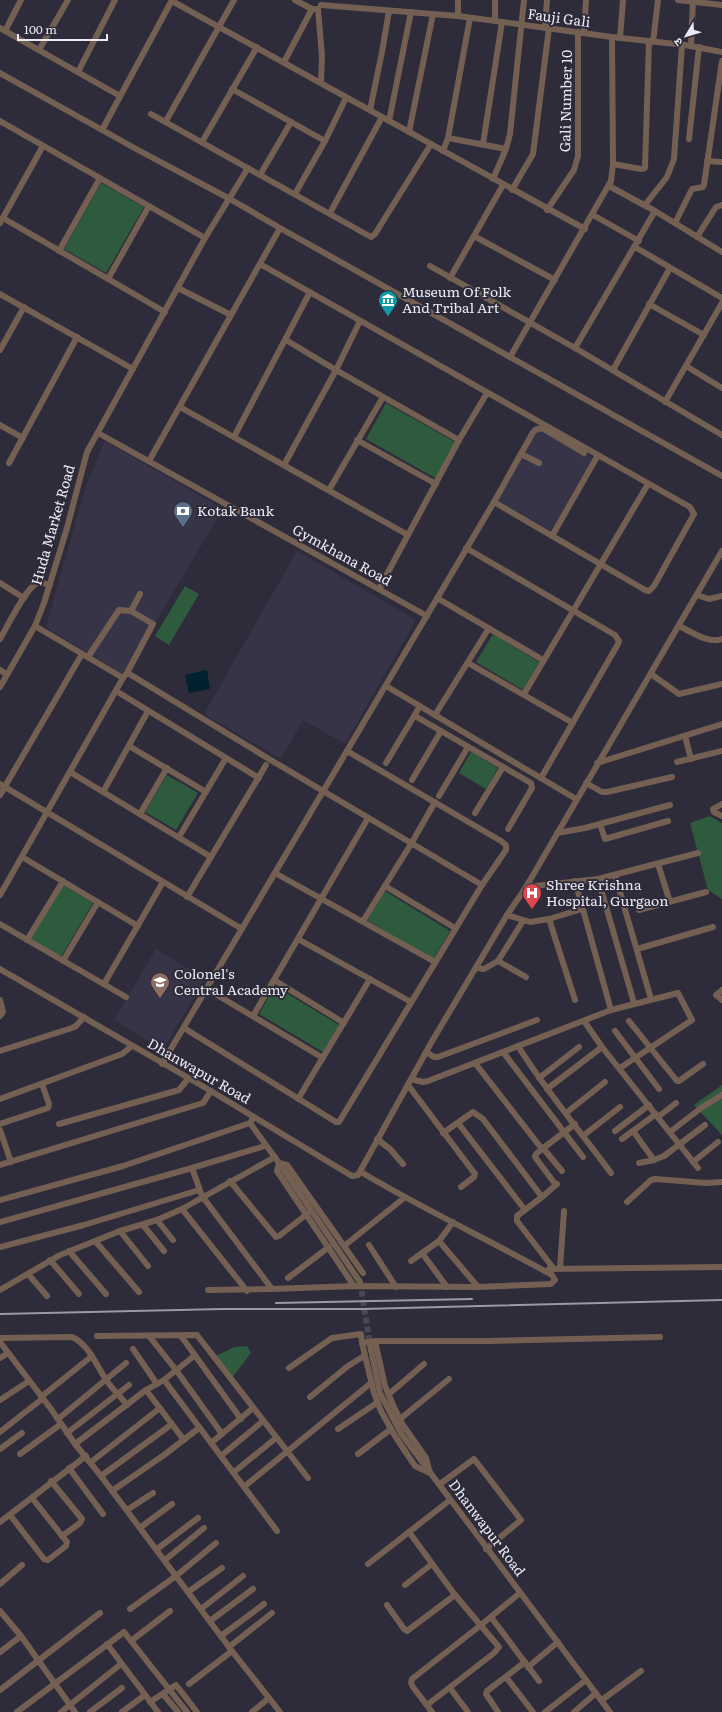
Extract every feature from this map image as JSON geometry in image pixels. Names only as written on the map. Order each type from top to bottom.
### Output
[{"type":"street","points":[[21,0],[2,30],[120,96]]},
{"type":"street","points":[[39,50],[68,0]]},
{"type":"street","points":[[78,72],[115,0]]},
{"type":"street","points":[[102,130],[172,0],[321,82],[346,98],[547,210],[584,229]]},
{"type":"street","points":[[166,121],[234,0]]},
{"type":"street","points":[[295,0],[318,6]]},
{"type":"street","points":[[458,0],[458,16]]},
{"type":"street","points":[[495,0],[495,22]]},
{"type":"street","points":[[493,179],[506,149],[510,134],[524,0]]},
{"type":"street","points":[[512,190],[533,154],[547,28],[547,0]]},
{"type":"street","name":"Gali Number 10","points":[[547,210],[574,170],[578,156],[581,33],[586,0]]},
{"type":"street","points":[[620,38],[623,0]]},
{"type":"street","points":[[613,164],[642,169],[644,169],[645,166],[651,42],[658,0]]},
{"type":"street","points":[[678,0],[722,5]]},
{"type":"street","points":[[691,46],[693,1]]},
{"type":"street","points":[[284,62],[318,6]]},
{"type":"street","points":[[318,6],[322,56],[321,82]]},
{"type":"street","name":"Fauji Gali","points":[[318,6],[458,16],[651,42],[682,44],[722,52]]},
{"type":"street","points":[[370,110],[389,11]]},
{"type":"street","points":[[389,121],[411,12]]},
{"type":"street","points":[[409,132],[433,14]]},
{"type":"street","points":[[443,151],[448,138],[470,18]]},
{"type":"street","points":[[483,144],[502,22]]},
{"type":"street","points":[[510,357],[609,186],[612,177],[612,37]]},
{"type":"street","points":[[645,205],[667,177],[674,159],[682,44]]},
{"type":"street","points":[[202,142],[257,47]]},
{"type":"street","points":[[689,138],[700,47]]},
{"type":"street","points":[[674,223],[692,189],[704,186],[722,61]]},
{"type":"street","points":[[0,73],[230,199],[722,476]]},
{"type":"street","points":[[232,89],[325,141]]},
{"type":"street","points":[[295,194],[325,141],[346,98]]},
{"type":"street","points":[[151,114],[330,213],[368,236],[373,236],[431,144]]},
{"type":"street","points":[[330,213],[382,117]]},
{"type":"street","points":[[0,121],[205,238]]},
{"type":"street","points":[[260,175],[291,122]]},
{"type":"street","points":[[448,138],[506,149]]},
{"type":"street","points":[[43,146],[1,220],[166,312]]},
{"type":"street","points":[[707,161],[722,162]]},
{"type":"street","name":"Huda Market Road","points":[[0,687],[35,626],[50,585],[67,528],[84,460],[205,238],[248,168]]},
{"type":"street","points":[[59,251],[100,178]]},
{"type":"street","points":[[450,278],[503,185]]},
{"type":"street","points":[[609,186],[645,205],[722,252]]},
{"type":"street","points":[[697,237],[716,207],[722,205]]},
{"type":"street","points":[[108,279],[149,206]]},
{"type":"street","points":[[576,348],[655,211]]},
{"type":"street","points":[[593,214],[639,241]]},
{"type":"street","points":[[149,461],[280,228]]},
{"type":"street","points":[[474,236],[555,280]]},
{"type":"street","points":[[635,248],[722,298]]},
{"type":"street","points":[[260,264],[690,507],[694,514],[654,586],[649,591],[494,502]]},
{"type":"street","points":[[430,266],[576,348],[722,435]]},
{"type":"street","points":[[613,370],[670,268]]},
{"type":"street","points":[[178,288],[231,315]]},
{"type":"street","points":[[234,437],[310,292]]},
{"type":"street","points":[[0,294],[133,369]]},
{"type":"street","points":[[665,402],[722,303]]},
{"type":"street","points":[[649,304],[704,335]]},
{"type":"street","points":[[0,350],[24,307]]},
{"type":"street","points":[[284,465],[336,370],[360,321]]},
{"type":"street","points":[[9,463],[77,337]]},
{"type":"street","points":[[286,340],[382,397],[459,440]]},
{"type":"street","points":[[686,366],[721,385]]},
{"type":"street","points":[[379,589],[459,440],[487,392]]},
{"type":"street","points":[[329,490],[382,397]]},
{"type":"street","points":[[180,407],[408,535]]},
{"type":"street","points":[[0,425],[23,438]]},
{"type":"street","points":[[162,1064],[386,686],[535,430],[542,428],[584,453]]},
{"type":"street","name":"Gymkhana Road","points":[[98,433],[427,616]]},
{"type":"street","points":[[357,440],[436,484]]},
{"type":"street","points":[[521,454],[539,463]]},
{"type":"street","points":[[552,536],[598,455]]},
{"type":"street","points":[[524,694],[648,484]]},
{"type":"street","points":[[466,548],[572,611],[616,635],[619,641],[541,778]]},
{"type":"street","points":[[253,1117],[352,1176],[355,1177],[361,1172],[377,1139],[426,1052],[507,916],[526,887],[722,551]]},
{"type":"street","points":[[0,583],[24,598]]},
{"type":"street","points":[[0,639],[24,598],[38,583],[50,585]]},
{"type":"street","points":[[131,611],[140,594]]},
{"type":"street","points":[[697,595],[709,600],[722,596]]},
{"type":"street","points":[[437,598],[543,660]]},
{"type":"street","points":[[0,795],[2,786],[85,655],[120,610],[131,611],[151,622],[153,627],[0,895]]},
{"type":"street","points":[[35,626],[123,678]]},
{"type":"street","points":[[679,626],[708,640],[714,641],[722,639]]},
{"type":"street","points":[[435,715],[489,628]]},
{"type":"street","points":[[468,663],[573,723]]},
{"type":"street","points":[[0,670],[7,675]]},
{"type":"street","points":[[651,674],[679,694],[722,684]]},
{"type":"street","points":[[131,675],[411,844],[482,885]]},
{"type":"street","points":[[386,686],[576,799]]},
{"type":"street","points":[[116,691],[259,778]]},
{"type":"street","points":[[386,763],[420,706]]},
{"type":"street","points":[[103,792],[148,711]]},
{"type":"street","points":[[415,716],[530,782],[532,786],[508,829]]},
{"type":"street","points":[[598,763],[722,724]]},
{"type":"street","points":[[412,780],[441,731]]},
{"type":"street","points":[[685,736],[691,759]]},
{"type":"street","points":[[129,746],[206,792]]},
{"type":"street","points":[[439,796],[468,747]]},
{"type":"street","points":[[184,1028],[298,1099],[336,1122],[339,1122],[482,885],[506,850],[506,846],[435,802],[347,751]]},
{"type":"street","points":[[677,762],[722,751]]},
{"type":"street","points":[[179,837],[226,758]]},
{"type":"street","points":[[187,897],[266,765]]},
{"type":"street","points":[[475,813],[503,767]]},
{"type":"street","points":[[140,814],[167,768]]},
{"type":"street","points":[[70,772],[211,857]]},
{"type":"street","points":[[586,783],[602,792],[607,792],[672,777]]},
{"type":"street","points":[[2,786],[242,929]]},
{"type":"street","points":[[362,921],[411,844],[435,802]]},
{"type":"street","points":[[722,804],[713,809],[714,812],[722,816]]},
{"type":"street","points":[[557,833],[600,824],[670,805]]},
{"type":"street","points":[[253,1016],[368,818]]},
{"type":"street","points":[[600,824],[605,839],[668,821]]},
{"type":"street","points":[[526,887],[598,879],[698,853]]},
{"type":"street","points":[[22,857],[138,926]]},
{"type":"street","points":[[658,864],[670,902]]},
{"type":"street","points":[[275,873],[435,962]]},
{"type":"street","points":[[615,875],[651,999]]},
{"type":"street","points":[[598,879],[634,1003]]},
{"type":"street","points":[[27,940],[62,881]]},
{"type":"street","points":[[575,881],[610,1010]]},
{"type":"street","points":[[104,984],[163,882]]},
{"type":"street","points":[[385,886],[456,928]]},
{"type":"street","points":[[639,910],[706,892]]},
{"type":"street","points":[[63,961],[98,902]]},
{"type":"street","points":[[507,916],[530,922],[549,919],[582,909]]},
{"type":"street","points":[[549,919],[575,1000]]},
{"type":"street","points":[[476,968],[484,969],[498,961],[523,921]]},
{"type":"street","points":[[0,924],[126,998]]},
{"type":"street","points":[[637,949],[713,928]]},
{"type":"street","points":[[298,938],[412,1002]]},
{"type":"street","points":[[498,961],[526,977]]},
{"type":"street","name":"Dhanwapur Road","points":[[0,969],[211,1091],[253,1117],[250,1123],[265,1146],[277,1160],[357,1284]]},
{"type":"street","points":[[298,1099],[370,979]]},
{"type":"street","points":[[274,980],[344,1023]]},
{"type":"street","points":[[207,989],[323,1058]]},
{"type":"street","points":[[722,990],[716,995],[722,1000]]},
{"type":"street","points":[[411,1079],[423,1082],[428,1081],[610,1010],[678,993],[692,1020],[620,1068]]},
{"type":"street","points":[[0,1000],[3,1012],[0,1016]]},
{"type":"street","points":[[0,1051],[72,1028],[76,1026],[84,1017]]},
{"type":"street","points":[[426,1052],[438,1057],[537,1020]]},
{"type":"street","points":[[584,1021],[602,1047],[698,1168]]},
{"type":"street","points":[[629,1021],[678,1081],[703,1064]]},
{"type":"street","points":[[615,1031],[659,1089]]},
{"type":"street","points":[[0,1100],[122,1054],[132,1046]]},
{"type":"street","points":[[518,1046],[538,1078],[575,1124],[610,1173]]},
{"type":"street","points":[[538,1078],[579,1047]]},
{"type":"street","points":[[547,1089],[602,1047]]},
{"type":"street","points":[[503,1052],[563,1133],[583,1157]]},
{"type":"street","points":[[475,1063],[562,1171]]},
{"type":"street","points":[[58,1124],[179,1090],[188,1079]]},
{"type":"street","points":[[566,1113],[605,1082]]},
{"type":"street","points":[[0,1124],[48,1108],[49,1104],[42,1084]]},
{"type":"street","points":[[408,1085],[475,1174],[474,1177],[461,1187]]},
{"type":"street","points":[[0,1164],[11,1162],[203,1103],[211,1091]]},
{"type":"street","points":[[670,1132],[697,1111],[722,1095]]},
{"type":"street","points":[[622,1139],[676,1103]]},
{"type":"street","points":[[615,1131],[649,1105]]},
{"type":"street","points":[[584,1136],[620,1107]]},
{"type":"street","points":[[443,1133],[474,1112],[478,1114],[542,1197]]},
{"type":"street","points":[[458,1122],[525,1210]]},
{"type":"street","points":[[0,1200],[123,1166],[250,1123]]},
{"type":"street","points":[[557,1269],[517,1221],[517,1216],[556,1185],[535,1157],[536,1154],[575,1124]]},
{"type":"street","points":[[639,1163],[664,1156],[705,1125]]},
{"type":"street","points":[[0,1130],[2,1141],[11,1162]]},
{"type":"street","points":[[633,1131],[654,1160]]},
{"type":"street","points":[[377,1139],[390,1148],[403,1164]]},
{"type":"street","points":[[693,1162],[718,1142]]},
{"type":"street","points":[[0,1222],[265,1146]]},
{"type":"street","points":[[0,1247],[201,1193],[277,1160]]},
{"type":"street","points":[[277,1160],[277,1171],[329,1247],[357,1284]]},
{"type":"street","points":[[277,1160],[286,1165],[363,1273]]},
{"type":"street","points":[[192,1168],[201,1193],[272,1289]]},
{"type":"street","points":[[208,1290],[247,1291],[357,1284],[396,1287],[478,1287],[553,1283],[554,1280],[552,1275],[453,1222],[404,1198],[361,1172]]},
{"type":"street","points":[[627,1202],[651,1180],[655,1179],[706,1183],[722,1182]]},
{"type":"street","points":[[230,1181],[276,1237],[307,1214]]},
{"type":"street","points":[[0,1290],[50,1260],[120,1231],[143,1225],[182,1209],[201,1193]]},
{"type":"street","points":[[344,1246],[404,1198]]},
{"type":"street","points":[[182,1209],[247,1291]]},
{"type":"street","points":[[557,1269],[564,1211]]},
{"type":"street","points":[[157,1220],[173,1240]]},
{"type":"street","points":[[411,1261],[439,1241],[453,1222]]},
{"type":"street","points":[[143,1225],[164,1251]]},
{"type":"street","points":[[120,1231],[148,1266]]},
{"type":"street","points":[[439,1241],[478,1287]]},
{"type":"street","points":[[96,1242],[139,1292]]},
{"type":"street","points":[[369,1245],[396,1287]]},
{"type":"street","points":[[288,1278],[329,1247]]},
{"type":"street","points":[[69,1252],[106,1294]]},
{"type":"street","points":[[422,1253],[447,1287]]},
{"type":"street","points":[[50,1260],[79,1294]]},
{"type":"street","points":[[542,1270],[722,1268]]},
{"type":"street","points":[[28,1274],[47,1296]]},
{"type":"street","points":[[290,1368],[332,1338],[361,1334],[364,1356],[371,1383],[391,1430],[415,1466],[430,1473]]},
{"type":"street","points":[[97,1336],[197,1335],[308,1478]]},
{"type":"street","points":[[149,1336],[176,1370],[222,1434]]},
{"type":"street","points":[[181,1336],[194,1356],[241,1418]]},
{"type":"street","points":[[0,1338],[72,1337],[80,1342],[92,1356],[106,1379],[127,1405]]},
{"type":"street","points":[[362,1343],[660,1337]]},
{"type":"street","points":[[0,1342],[60,1422],[67,1434],[102,1476],[221,1636],[280,1712]]},
{"type":"street","points":[[372,1343],[388,1394],[400,1419],[426,1458],[430,1473]]},
{"type":"street","name":"Dhanwapur Road","points":[[372,1343],[380,1393],[402,1435],[610,1712]]},
{"type":"street","points":[[133,1349],[157,1384]]},
{"type":"street","points":[[0,1358],[8,1353]]},
{"type":"street","points":[[0,1432],[92,1356]]},
{"type":"street","points":[[75,1444],[146,1390],[164,1380],[194,1356]]},
{"type":"street","points":[[310,1397],[348,1366],[364,1356]]},
{"type":"street","points":[[20,1454],[60,1422],[106,1379],[126,1363]]},
{"type":"street","points":[[388,1394],[424,1364]]},
{"type":"street","points":[[400,1419],[449,1379]]},
{"type":"street","points":[[164,1380],[199,1428],[222,1455],[277,1531]]},
{"type":"street","points":[[0,1400],[30,1381]]},
{"type":"street","points":[[245,1486],[371,1383]]},
{"type":"street","points":[[67,1434],[129,1385]]},
{"type":"street","points":[[146,1390],[184,1440]]},
{"type":"street","points":[[338,1429],[378,1402]]},
{"type":"street","points":[[91,1462],[160,1408]]},
{"type":"street","points":[[211,1443],[253,1408]]},
{"type":"street","points":[[222,1455],[263,1421]]},
{"type":"street","points":[[102,1476],[172,1424]]},
{"type":"street","points":[[112,1491],[199,1428]]},
{"type":"street","points":[[358,1454],[391,1430]]},
{"type":"street","points":[[0,1449],[22,1433]]},
{"type":"street","points":[[234,1472],[276,1438]]},
{"type":"street","points":[[0,1521],[10,1515],[51,1481],[86,1456]]},
{"type":"street","points":[[440,1484],[474,1459],[521,1520],[486,1548]]},
{"type":"street","points":[[69,1468],[103,1514]]},
{"type":"street","points":[[51,1481],[82,1520],[62,1536]]},
{"type":"street","points":[[127,1510],[154,1493]]},
{"type":"street","points":[[10,1515],[46,1560],[66,1546],[67,1542],[32,1498]]},
{"type":"street","points":[[368,1564],[450,1500]]},
{"type":"street","points":[[141,1527],[172,1504]]},
{"type":"street","points":[[157,1549],[198,1518]]},
{"type":"street","points":[[165,1560],[204,1528]]},
{"type":"street","points":[[409,1532],[455,1595],[499,1647],[450,1688],[426,1705]]},
{"type":"street","points":[[130,1609],[176,1576],[216,1544]]},
{"type":"street","points":[[405,1585],[432,1564]]},
{"type":"street","points":[[0,1584],[22,1566]]},
{"type":"street","points":[[188,1592],[222,1568]]},
{"type":"street","points":[[201,1609],[243,1576]]},
{"type":"street","points":[[210,1621],[253,1589]]},
{"type":"street","points":[[432,1712],[413,1687],[411,1683],[412,1679],[491,1617],[520,1592]]},
{"type":"street","points":[[387,1605],[407,1631],[455,1595]]},
{"type":"street","points":[[221,1636],[264,1604]]},
{"type":"street","points":[[0,1610],[21,1636],[75,1712]]},
{"type":"street","points":[[131,1641],[170,1611]]},
{"type":"street","points":[[0,1690],[100,1613]]},
{"type":"street","points":[[189,1684],[272,1614]]},
{"type":"street","points":[[491,1617],[539,1681]]},
{"type":"street","points":[[17,1712],[124,1632],[187,1712]]},
{"type":"street","points":[[0,1652],[21,1636]]},
{"type":"street","points":[[498,1712],[486,1694],[490,1689],[558,1642]]},
{"type":"street","points":[[108,1644],[121,1664],[158,1712]]},
{"type":"street","points":[[61,1712],[69,1704],[121,1664]]},
{"type":"street","points":[[602,1700],[641,1671]]},
{"type":"street","points":[[506,1677],[533,1712]]},
{"type":"street","points":[[545,1712],[586,1680]]},
{"type":"street","points":[[150,1702],[174,1686],[177,1686],[197,1712]]},
{"type":"street","points":[[90,1712],[122,1688]]},
{"type":"street","points":[[450,1688],[468,1712]]},
{"type":"street","points":[[574,1712],[596,1693]]},
{"type":"street","points":[[163,1694],[178,1712]]},
{"type":"street","points":[[122,1712],[145,1695]]},
{"type":"street","points":[[252,1712],[269,1698]]},
{"type":"shaded area","points":[[536,424],[593,457],[551,531],[494,498]]},
{"type":"shaded area","points":[[105,441],[223,509],[124,675],[46,627],[85,489]]},
{"type":"shaded area","points":[[297,551],[416,620],[345,744],[303,720],[281,759],[204,714]]},
{"type":"shaded area","name":"Colonel's Central Academy","points":[[156,949],[205,979],[163,1050],[114,1020]]},
{"type":"green space","points":[[101,183],[144,207],[106,273],[64,249]]},
{"type":"green space","points":[[386,403],[457,443],[437,479],[366,439]]},
{"type":"green space","points":[[185,586],[199,594],[169,645],[155,636]]},
{"type":"green space","points":[[493,634],[539,662],[523,690],[476,662]]},
{"type":"green space","points":[[471,752],[498,768],[486,789],[459,773]]},
{"type":"green space","points":[[167,775],[198,793],[176,830],[145,812]]},
{"type":"green space","points":[[710,816],[722,823],[722,899],[708,890],[690,823]]},
{"type":"green space","points":[[63,885],[93,903],[61,957],[31,939]]},
{"type":"green space","points":[[385,891],[450,931],[433,960],[367,920]]},
{"type":"green space","points":[[275,986],[339,1025],[323,1052],[259,1014]]},
{"type":"green space","points":[[722,1085],[722,1135],[694,1105]]},
{"type":"green space","points":[[247,1346],[251,1353],[232,1378],[216,1356],[234,1347]]},
{"type":"water","points":[[207,670],[210,689],[189,693],[185,675]]},
{"type":"tunnel","points":[[360,1282],[370,1345]]},
{"type":"railway","points":[[276,1303],[472,1299]]},
{"type":"railway","points":[[0,1314],[223,1309],[363,1309],[722,1300]]},
{"type":"place","name":"Museum Of Folk And Tribal Art","points":[[388,317]]},
{"type":"place","name":"Kotak Bank","points":[[183,528]]},
{"type":"place","name":"Shree Krishna Hospital, Gurgaon","points":[[532,910]]},
{"type":"place","name":"Colonel's Central Academy","points":[[160,999]]}]
